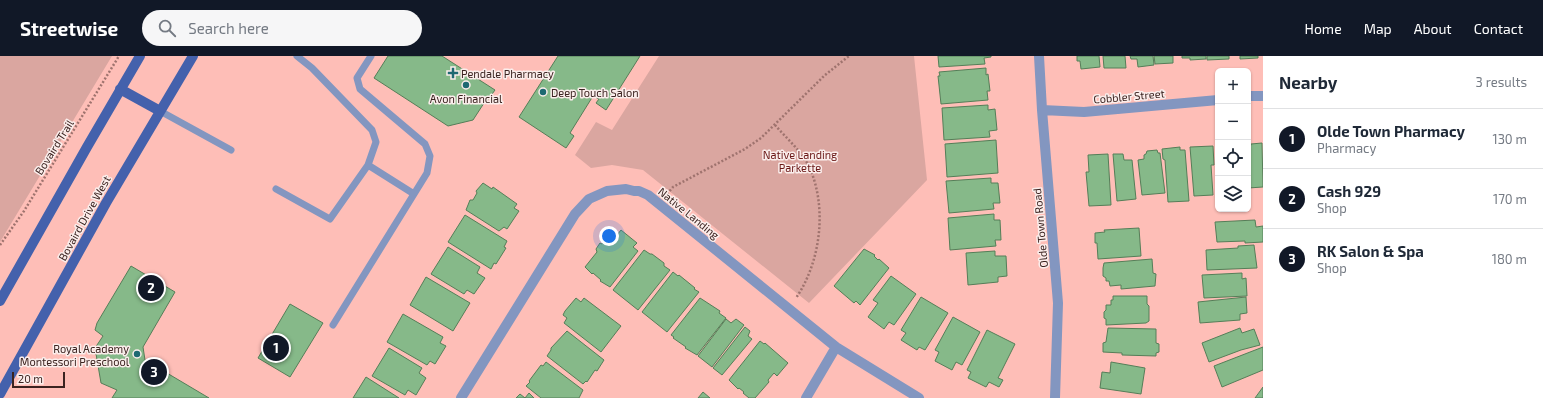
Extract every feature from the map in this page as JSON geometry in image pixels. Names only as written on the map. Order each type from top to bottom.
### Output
[{"type":"main road","points":[[0,301],[140,56]]},
{"type":"main road","name":"Bovaird Drive West","points":[[0,394],[106,203],[193,56]]},
{"type":"main road","points":[[120,89],[160,111]]},
{"type":"street","name":"Olde Town Road","points":[[1039,56],[1058,303],[1055,398]]},
{"type":"street","points":[[1251,96],[1263,96]]},
{"type":"street","name":"Cobbler Street","points":[[1042,110],[1084,112],[1215,100]]},
{"type":"street","name":"Native Landing","points":[[461,398],[575,214],[589,199],[607,191],[626,189],[634,191],[639,190],[658,203],[836,347],[918,398]]},
{"type":"street","points":[[806,398],[836,347]]},
{"type":"lane","points":[[276,188],[330,219],[368,165],[376,142],[372,130],[312,68],[298,56]]},
{"type":"lane","points":[[333,325],[427,173],[430,156],[425,144],[360,89],[357,78],[371,56]]},
{"type":"lane","points":[[160,111],[231,150]]},
{"type":"lane","points":[[368,165],[414,194]]},
{"type":"path","name":"Bovaird Trail","points":[[0,245],[24,211],[119,56]]},
{"type":"path","points":[[658,203],[673,187],[745,149],[761,138],[825,75],[849,56]]},
{"type":"path","points":[[775,125],[801,153],[811,171],[820,211],[817,252],[801,291],[789,308]]},
{"type":"green space","points":[[0,56],[112,56],[0,242]]},
{"type":"green space","name":"Native Landing Parkette","points":[[659,56],[914,56],[927,180],[809,303],[643,170],[612,165],[591,168],[575,155],[596,122],[612,130]]},
{"type":"building","points":[[388,56],[442,56],[495,90],[487,101],[486,100],[473,120],[448,126],[374,78]]},
{"type":"building","points":[[558,56],[640,56],[606,110],[596,103],[599,99],[593,96],[570,133],[574,136],[566,148],[519,117]]},
{"type":"building","points":[[938,56],[991,57],[984,58],[985,64],[939,67]]},
{"type":"building","points":[[1077,56],[1099,56],[1100,67],[1081,69],[1080,61],[1077,61]]},
{"type":"building","points":[[1103,56],[1125,56],[1126,68],[1104,68]]},
{"type":"building","points":[[1130,56],[1153,56],[1154,65],[1138,67],[1137,59],[1131,59]]},
{"type":"building","points":[[1154,56],[1173,56],[1173,63],[1155,64]]},
{"type":"building","points":[[1182,56],[1206,56],[1206,59],[1190,60],[1190,58],[1182,58]]},
{"type":"building","points":[[1207,56],[1229,56],[1229,59],[1207,60]]},
{"type":"building","points":[[1240,56],[1258,56],[1258,58],[1240,59]]},
{"type":"building","points":[[986,68],[990,91],[987,91],[988,100],[941,104],[938,76],[940,76],[939,72]]},
{"type":"building","points":[[988,105],[988,110],[995,109],[997,130],[989,131],[990,137],[944,140],[942,108]]},
{"type":"building","points":[[996,140],[998,173],[947,177],[945,144]]},
{"type":"building","points":[[1262,143],[1263,187],[1251,188],[1251,144]]},
{"type":"building","points":[[1213,146],[1214,165],[1211,165],[1213,195],[1194,196],[1190,147]]},
{"type":"building","points":[[1180,147],[1180,150],[1185,150],[1189,201],[1168,202],[1165,160],[1163,159],[1162,149]]},
{"type":"building","points":[[1157,150],[1158,153],[1160,153],[1165,193],[1142,195],[1138,160],[1144,159],[1144,155],[1147,151]]},
{"type":"building","points":[[1108,154],[1111,205],[1089,206],[1086,172],[1089,172],[1088,155]]},
{"type":"building","points":[[1113,154],[1123,154],[1124,160],[1132,160],[1136,199],[1117,201]]},
{"type":"building","points":[[991,178],[991,183],[998,183],[1000,203],[993,203],[994,209],[949,213],[946,181]]},
{"type":"building","points":[[483,183],[492,189],[493,187],[517,204],[514,208],[519,211],[507,229],[504,227],[499,231],[466,210],[470,200],[473,200],[477,193],[476,191]]},
{"type":"building","points":[[994,214],[994,220],[1000,220],[1001,240],[995,240],[996,246],[950,250],[948,218]]},
{"type":"building","points":[[465,215],[507,241],[504,247],[506,248],[491,269],[448,242]]},
{"type":"building","points":[[1255,220],[1256,227],[1263,226],[1263,242],[1217,242],[1215,222]]},
{"type":"building","points":[[1139,228],[1141,256],[1098,259],[1095,233],[1105,232],[1104,230]]},
{"type":"building","points":[[621,230],[637,243],[633,247],[638,251],[610,287],[600,281],[601,280],[585,267],[597,252],[596,249],[600,243],[602,244],[613,231],[617,235]]},
{"type":"building","points":[[1254,245],[1257,268],[1207,270],[1206,250],[1238,248],[1238,246]]},
{"type":"building","points":[[448,247],[480,267],[477,273],[485,278],[474,294],[467,290],[464,294],[431,274]]},
{"type":"building","points":[[864,249],[875,255],[874,256],[878,260],[879,259],[889,268],[860,305],[856,301],[854,303],[834,286]]},
{"type":"building","points":[[644,250],[664,263],[664,266],[670,270],[638,310],[613,290]]},
{"type":"building","points":[[995,251],[995,256],[1006,256],[1007,276],[998,277],[998,282],[968,285],[966,253]]},
{"type":"building","points":[[1152,259],[1153,273],[1156,274],[1155,286],[1121,289],[1121,285],[1110,286],[1109,281],[1106,281],[1106,278],[1103,276],[1104,263]]},
{"type":"building","points":[[131,266],[175,292],[143,347],[145,360],[209,398],[112,398],[117,390],[101,383],[95,348],[103,336],[95,330],[97,323]]},
{"type":"building","points":[[673,272],[678,276],[679,275],[699,292],[667,332],[642,312]]},
{"type":"building","points":[[1242,273],[1242,279],[1246,278],[1247,296],[1204,298],[1202,275]]},
{"type":"building","points":[[891,276],[916,294],[894,325],[889,322],[884,329],[868,317],[878,303],[873,300]]},
{"type":"building","points":[[426,277],[470,303],[453,331],[410,305]]},
{"type":"building","points":[[1113,296],[1147,296],[1149,321],[1146,323],[1106,325],[1104,312],[1106,310],[1106,305],[1111,305]]},
{"type":"building","points":[[921,297],[948,313],[925,350],[919,347],[917,350],[901,340],[906,333],[901,330]]},
{"type":"building","points":[[1246,297],[1247,313],[1240,314],[1240,320],[1200,323],[1198,302]]},
{"type":"building","points":[[576,298],[581,302],[584,298],[621,326],[601,352],[564,323],[567,318],[563,315]]},
{"type":"building","points":[[700,298],[720,311],[719,313],[726,318],[697,355],[685,348],[686,347],[671,335]]},
{"type":"building","points":[[290,304],[323,323],[290,377],[258,358]]},
{"type":"building","points":[[403,314],[443,337],[440,343],[446,346],[435,364],[430,361],[427,365],[387,342]]},
{"type":"building","points":[[953,317],[980,332],[962,365],[956,362],[952,370],[935,361],[939,352],[935,350]]},
{"type":"building","points":[[726,319],[731,323],[736,319],[744,325],[712,367],[698,356]]},
{"type":"building","points":[[745,327],[750,331],[748,336],[752,339],[722,375],[713,368]]},
{"type":"building","points":[[1108,328],[1156,329],[1156,343],[1159,344],[1159,352],[1156,353],[1156,356],[1122,355],[1122,353],[1103,352],[1103,343],[1106,342]]},
{"type":"building","points":[[1240,328],[1242,333],[1254,329],[1260,345],[1241,350],[1209,362],[1202,343]]},
{"type":"building","points":[[987,330],[1015,344],[998,378],[1003,380],[999,387],[989,382],[986,387],[968,378],[971,372],[967,370]]},
{"type":"building","points":[[567,331],[604,360],[597,371],[595,370],[587,382],[586,381],[583,384],[547,356],[551,348]]},
{"type":"building","points":[[760,341],[764,344],[765,343],[788,363],[777,376],[774,373],[768,380],[769,382],[755,398],[749,398],[729,380]]},
{"type":"building","points":[[1263,347],[1263,370],[1222,387],[1214,366]]},
{"type":"building","points":[[389,348],[422,368],[419,373],[426,378],[416,395],[408,390],[405,395],[372,376]]},
{"type":"building","points":[[546,362],[583,390],[579,398],[541,398],[526,386],[541,365],[543,366]]},
{"type":"building","points":[[1111,362],[1145,368],[1141,394],[1100,388],[1102,372],[1110,373]]},
{"type":"building","points":[[366,377],[399,398],[353,398]]},
{"type":"building","points":[[1263,387],[1263,398],[1255,398]]},
{"type":"building","points":[[703,392],[710,398],[698,398]]},
{"type":"building","points":[[529,393],[534,398],[525,398]]},
{"type":"building","points":[[520,394],[525,398],[516,398]]},
{"type":"place","name":"Pendale Pharmacy","points":[[453,73]]},
{"type":"place","name":"Avon Financial","points":[[466,85]]},
{"type":"place","name":"Deep Touch Salon","points":[[543,92]]},
{"type":"place","name":"Cash 929","points":[[151,288]]},
{"type":"place","name":"Olde Town Pharmacy","points":[[276,348]]},
{"type":"place","name":"Royal Academy Montessori Preschool","points":[[137,354]]},
{"type":"place","name":"RK Salon & Spa","points":[[154,372]]}]
